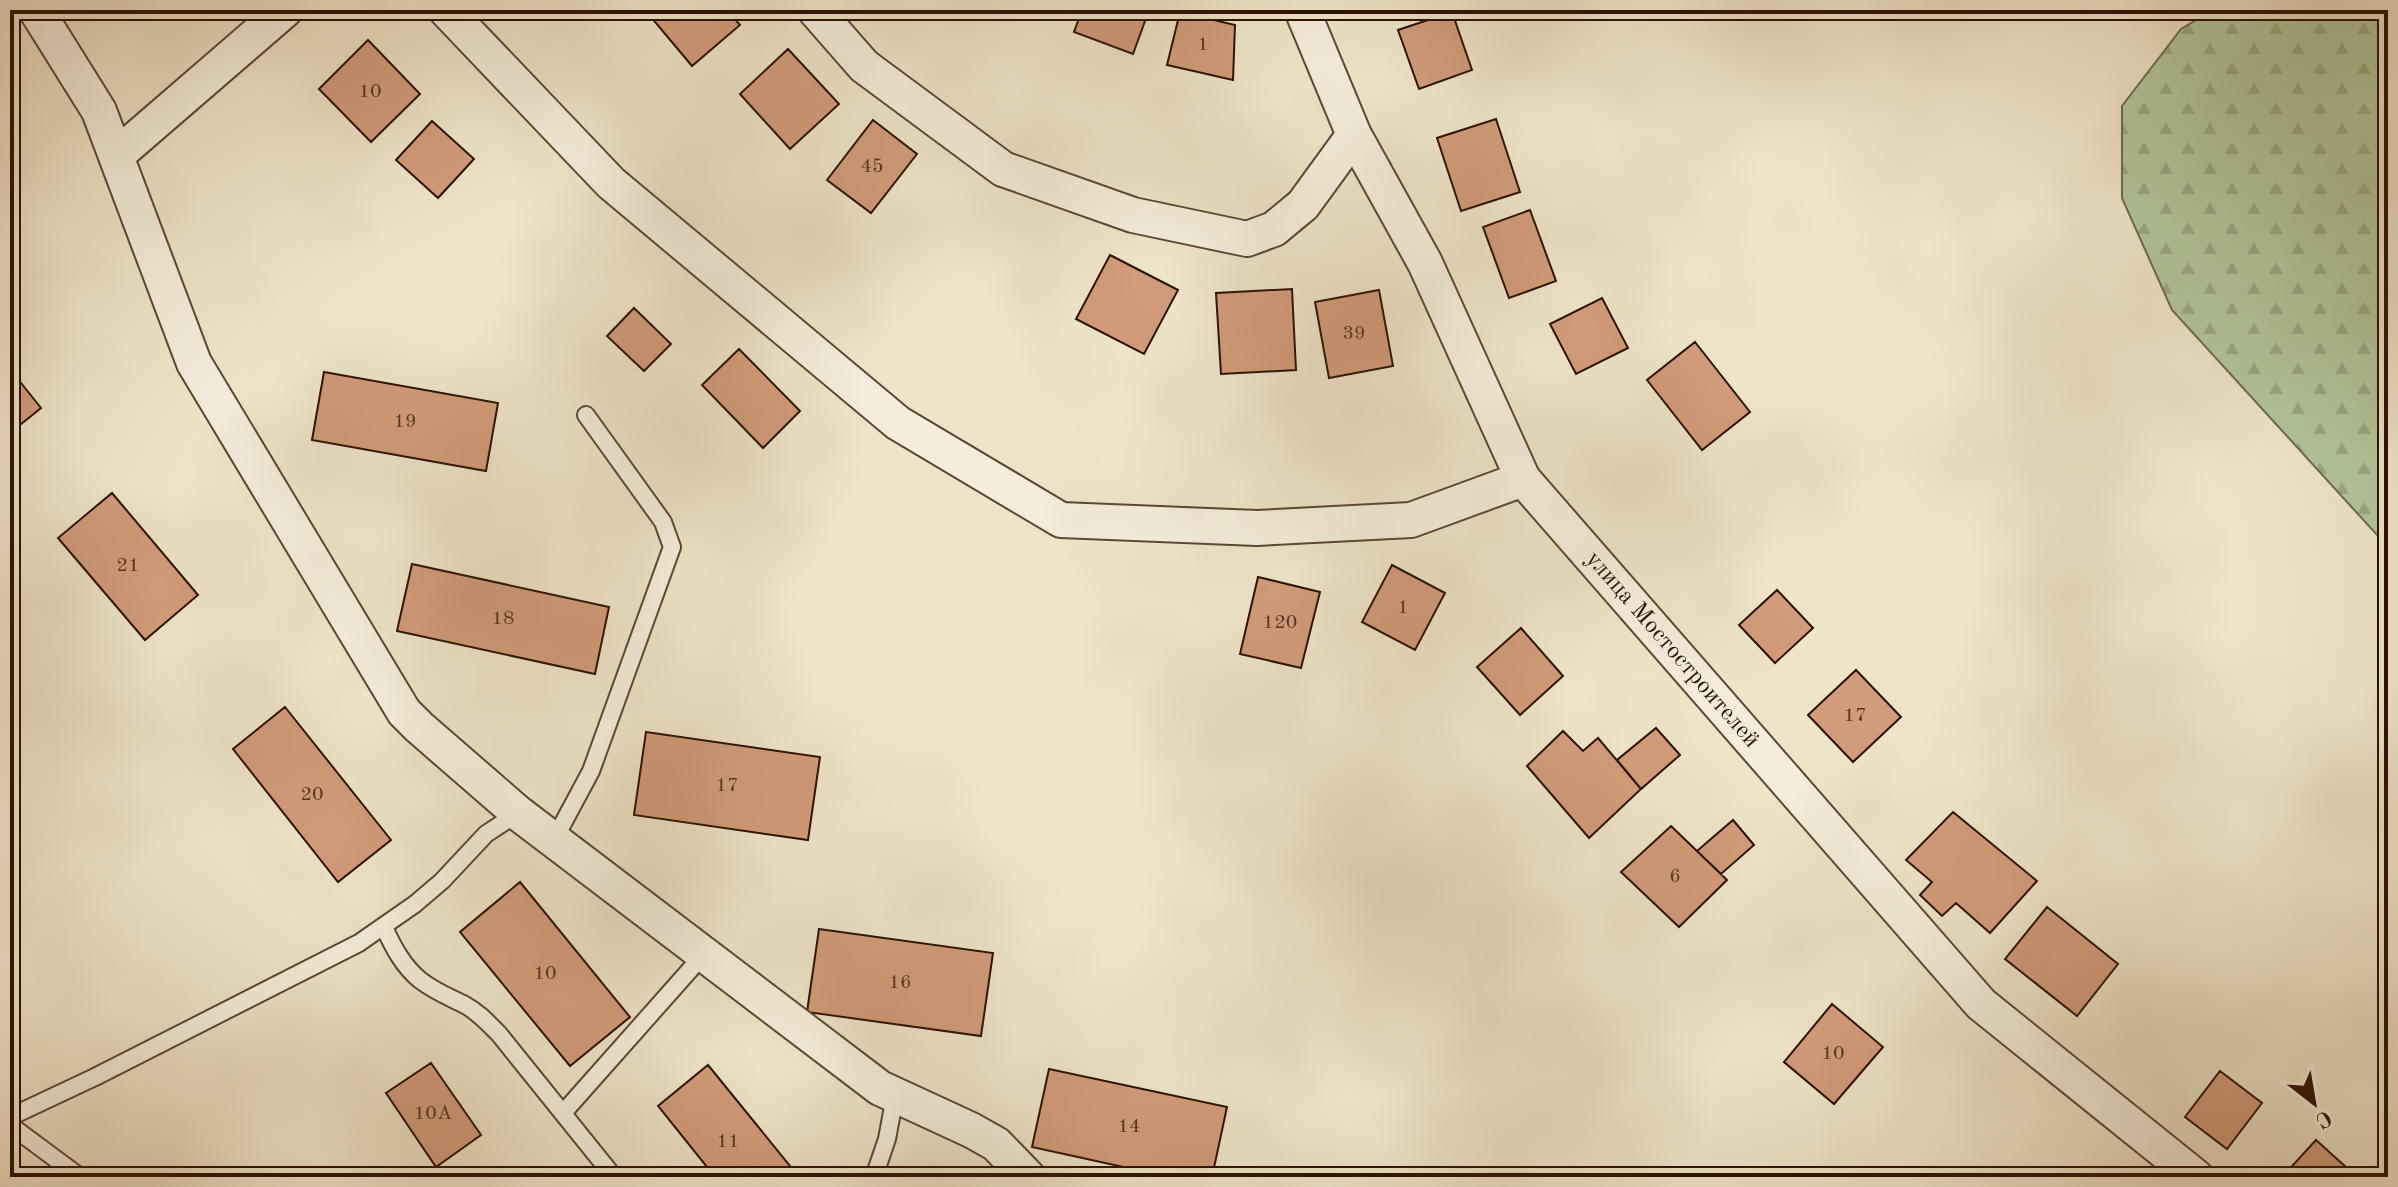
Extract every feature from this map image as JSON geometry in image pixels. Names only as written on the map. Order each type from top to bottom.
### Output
[{"type":"street","points":[[36,10],[99,111],[194,363],[394,698],[419,727],[518,813],[880,1088],[915,1102],[996,1144],[1028,1177]]},
{"type":"street","points":[[116,156],[285,10]]},
{"type":"street","points":[[446,10],[611,183],[898,423],[1061,520],[1257,528],[1411,520],[1523,479]]},
{"type":"street","points":[[815,10],[864,66],[1003,169],[1133,215],[1247,239],[1274,229],[1303,205],[1354,135]]},
{"type":"street","name":"улица Мостостроителей","points":[[1302,10],[1354,135],[1425,263],[1523,479],[1981,1004],[2196,1177]]},
{"type":"lane","points":[[554,840],[591,771],[672,547],[663,522],[586,415]]},
{"type":"lane","points":[[10,1117],[313,967],[384,927],[442,881],[486,834],[518,813]]},
{"type":"lane","points":[[384,927],[395,950],[421,980],[483,1018],[614,1177]]},
{"type":"lane","points":[[563,1113],[704,954]]},
{"type":"lane","points":[[874,1177],[887,1139],[895,1096]]},
{"type":"lane","points":[[10,1125],[80,1177]]},
{"type":"green space","points":[[2213,10],[2388,10],[2388,547],[2172,310],[2122,198],[2122,106],[2181,29]]},
{"type":"building","points":[[645,10],[727,10],[740,25],[692,66]]},
{"type":"building","points":[[1082,10],[1149,10],[1133,54],[1074,32]]},
{"type":"building","points":[[1180,12],[1235,25],[1233,80],[1167,65]]},
{"type":"building","points":[[1452,12],[1472,70],[1419,89],[1398,30]]},
{"type":"building","points":[[368,40],[420,94],[371,142],[319,89]]},
{"type":"building","points":[[788,49],[839,104],[790,149],[740,94]]},
{"type":"building","points":[[1496,119],[1520,192],[1461,211],[1437,138]]},
{"type":"building","points":[[873,120],[917,154],[871,213],[827,180]]},
{"type":"building","points":[[432,121],[474,159],[438,198],[396,160]]},
{"type":"building","points":[[1530,210],[1556,281],[1509,298],[1483,227]]},
{"type":"building","points":[[1110,255],[1178,290],[1144,354],[1076,319]]},
{"type":"building","points":[[1292,289],[1296,370],[1221,374],[1216,293]]},
{"type":"building","points":[[1379,290],[1393,366],[1329,378],[1315,302]]},
{"type":"building","points":[[1602,298],[1628,348],[1576,374],[1550,324]]},
{"type":"building","points":[[634,308],[671,344],[644,371],[607,336]]},
{"type":"building","points":[[1695,342],[1750,412],[1702,450],[1647,380]]},
{"type":"building","points":[[739,349],[800,411],[763,448],[702,385]]},
{"type":"building","points":[[10,369],[41,408],[10,433]]},
{"type":"building","points":[[324,372],[498,403],[486,471],[312,440]]},
{"type":"building","points":[[112,493],[198,595],[145,640],[58,538]]},
{"type":"building","points":[[412,564],[609,607],[595,674],[397,631]]},
{"type":"building","points":[[1392,565],[1445,593],[1415,650],[1362,622]]},
{"type":"building","points":[[1258,577],[1320,592],[1301,668],[1240,654]]},
{"type":"building","points":[[1777,590],[1813,628],[1775,663],[1739,625]]},
{"type":"building","points":[[1521,628],[1563,676],[1520,715],[1477,667]]},
{"type":"building","points":[[1856,670],[1901,717],[1853,762],[1808,715]]},
{"type":"building","points":[[285,707],[391,840],[338,882],[233,749]]},
{"type":"building","points":[[1656,728],[1680,755],[1641,789],[1617,760]]},
{"type":"building","points":[[1563,731],[1583,751],[1598,738],[1641,789],[1589,838],[1527,766]]},
{"type":"building","points":[[646,732],[820,757],[808,840],[634,815]]},
{"type":"building","points":[[1953,812],[2037,881],[1990,933],[1956,903],[1942,916],[1920,895],[1932,882],[1906,860]]},
{"type":"building","points":[[1733,820],[1754,845],[1721,874],[1697,851]]},
{"type":"building","points":[[1671,826],[1727,880],[1679,927],[1621,872]]},
{"type":"building","points":[[520,882],[630,1017],[570,1066],[460,932]]},
{"type":"building","points":[[2047,907],[2118,964],[2077,1016],[2005,959]]},
{"type":"building","points":[[819,929],[993,953],[981,1036],[807,1012]]},
{"type":"building","points":[[1832,1004],[1883,1047],[1834,1104],[1784,1062]]},
{"type":"building","points":[[431,1063],[481,1135],[436,1167],[386,1093]]},
{"type":"building","points":[[708,1065],[799,1177],[715,1177],[658,1106]]},
{"type":"building","points":[[1049,1069],[1227,1107],[1212,1177],[1169,1177],[1032,1147]]},
{"type":"building","points":[[2220,1071],[2262,1103],[2227,1149],[2185,1117]]},
{"type":"building","points":[[2316,1140],[2357,1177],[2282,1177]]}]
